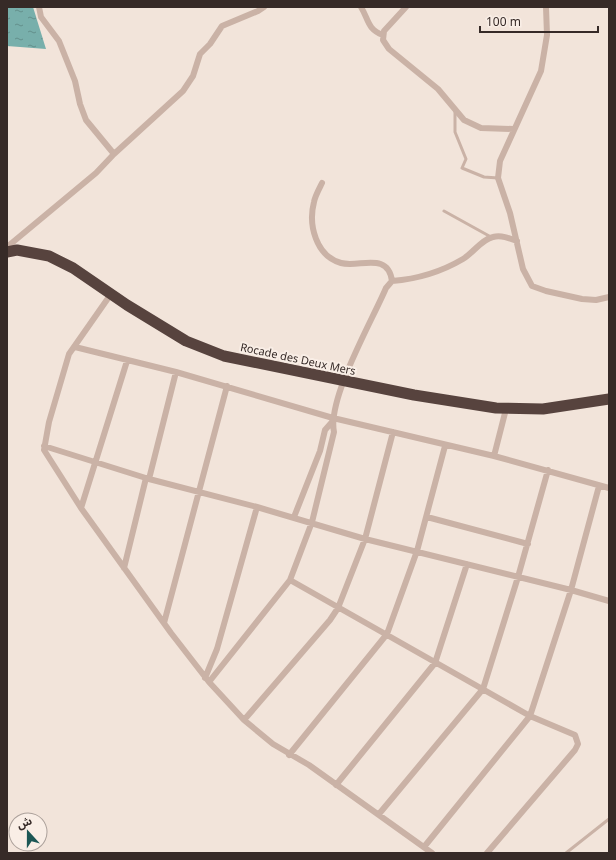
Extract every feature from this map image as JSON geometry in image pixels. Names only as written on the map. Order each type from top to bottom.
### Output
[{"type":"highway","name":"Rocade des Deux Mers","points":[[7,252],[17,250],[49,256],[73,268],[111,294],[186,341],[224,356],[464,404],[506,409],[542,408],[609,399]]},
{"type":"street","points":[[39,7],[41,17],[59,41],[76,81],[80,104],[86,120],[114,154]]},
{"type":"street","points":[[7,247],[37,224],[96,173],[190,82],[200,54],[210,44],[222,26],[264,7]]},
{"type":"street","points":[[361,7],[374,32],[383,35]]},
{"type":"street","points":[[406,7],[383,35],[383,40],[389,49],[438,89],[464,120],[480,128],[513,130]]},
{"type":"street","points":[[546,7],[547,35],[541,71],[500,161],[498,178],[510,213],[523,269],[532,286],[546,291],[582,299],[596,300],[609,297]]},
{"type":"street","points":[[322,182],[314,202],[312,228],[322,251],[341,263],[369,262],[382,265],[391,276],[392,282]]},
{"type":"street","points":[[294,517],[320,451],[326,430],[332,420],[343,381],[386,288],[392,282],[411,280],[434,273],[464,259],[491,237],[500,236],[517,241]]},
{"type":"street","points":[[111,294],[69,354],[44,446],[45,454],[164,623],[207,680],[244,720],[289,755],[309,765],[432,853]]},
{"type":"street","points":[[75,347],[227,386],[332,420],[393,432],[445,446],[494,456],[609,488]]},
{"type":"street","points":[[82,508],[127,361]]},
{"type":"street","points":[[124,568],[176,372]]},
{"type":"street","points":[[164,623],[227,386]]},
{"type":"street","points":[[494,456],[506,409]]},
{"type":"street","points":[[207,680],[290,580],[312,522],[334,432],[332,420]]},
{"type":"street","points":[[244,720],[330,620],[338,608],[365,539],[393,432]]},
{"type":"street","points":[[44,446],[148,479],[294,517],[365,539],[571,590],[609,601]]},
{"type":"street","points":[[289,755],[387,634],[417,551],[445,446]]},
{"type":"street","points":[[379,814],[483,689],[528,544],[548,470]]},
{"type":"street","points":[[424,847],[530,716],[571,590],[599,486]]},
{"type":"street","points":[[207,680],[257,507]]},
{"type":"street","points":[[427,517],[528,544]]},
{"type":"street","points":[[336,785],[435,663],[467,564]]},
{"type":"street","points":[[290,580],[530,716],[570,732],[577,738],[578,744],[487,853]]},
{"type":"lane","points":[[455,109],[455,132],[466,160],[462,168],[484,177],[498,178]]},
{"type":"lane","points":[[444,211],[491,237]]},
{"type":"lane","points":[[566,853],[609,819]]},
{"type":"water","points":[[7,7],[33,7],[46,49],[7,46]]}]
